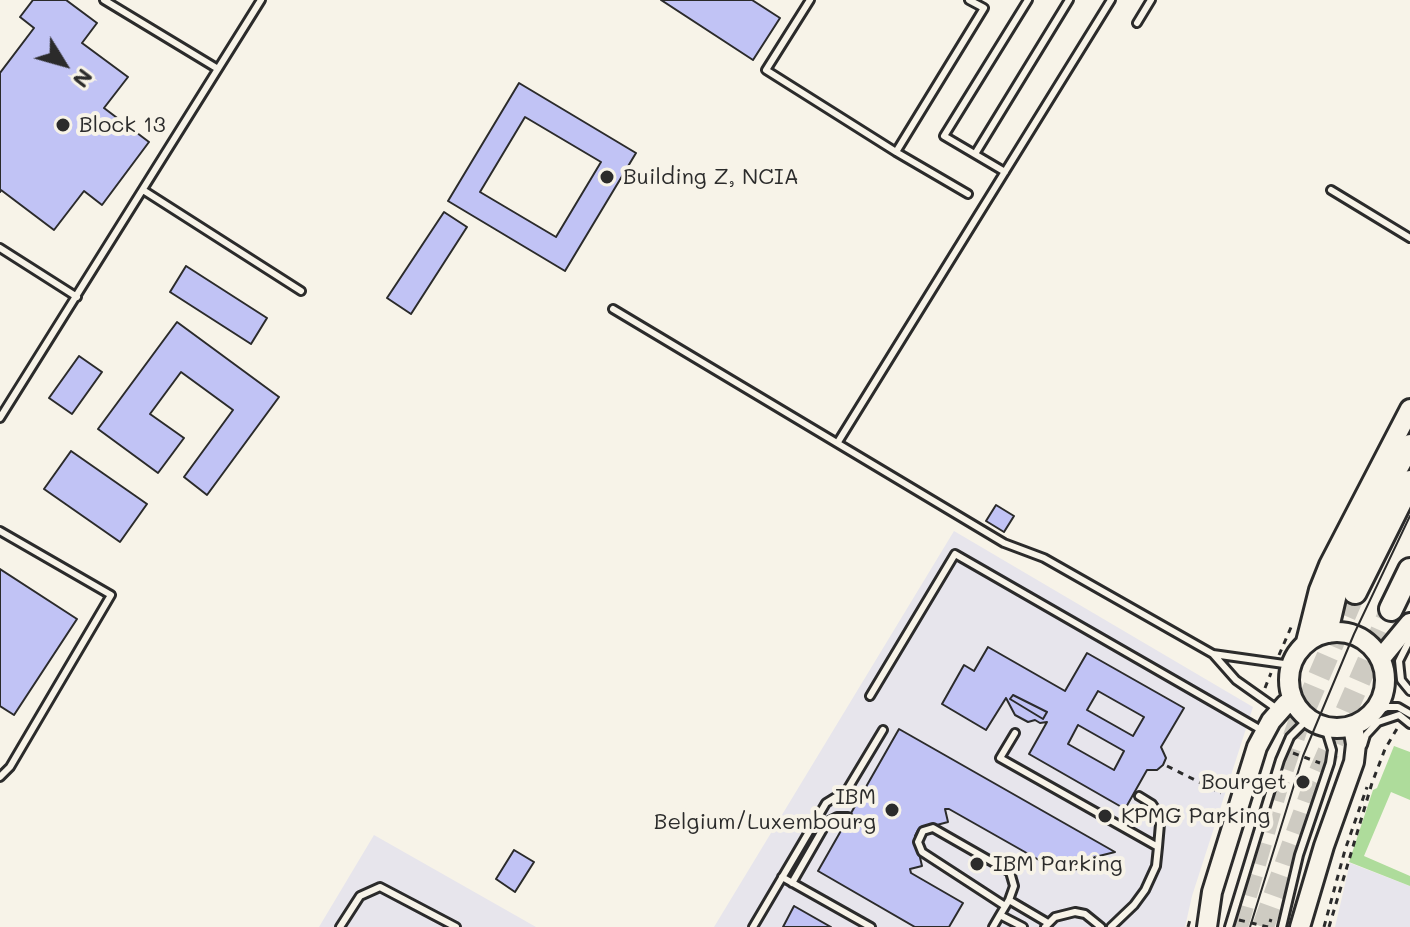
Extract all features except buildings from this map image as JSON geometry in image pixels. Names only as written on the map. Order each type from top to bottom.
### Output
[{"type":"highway","points":[[1355,592],[1410,482]]},
{"type":"highway","points":[[1391,609],[1410,570]]},
{"type":"main road","points":[[1327,632],[1339,581],[1410,445]]},
{"type":"street","points":[[1306,642],[1319,590],[1329,565],[1410,409]]},
{"type":"street","points":[[1381,658],[1410,623]]},
{"type":"street","points":[[1207,927],[1212,892],[1264,732],[1287,706],[1291,665],[1297,653],[1306,642],[1327,632],[1352,633],[1366,641],[1381,658],[1386,682],[1379,705],[1353,726],[1337,728],[1316,723],[1287,706]]},
{"type":"street","points":[[1300,927],[1351,768],[1356,744],[1353,726]]},
{"type":"lane","points":[[104,0],[218,69]]},
{"type":"lane","points":[[0,418],[261,0]]},
{"type":"lane","points":[[810,0],[766,70],[968,194]]},
{"type":"lane","points":[[896,152],[984,8],[969,0]]},
{"type":"lane","points":[[1005,172],[944,136],[1028,0]]},
{"type":"lane","points":[[975,154],[1069,0]]},
{"type":"lane","points":[[838,442],[1111,0]]},
{"type":"lane","points":[[1137,23],[1151,0]]},
{"type":"lane","points":[[143,190],[301,291]]},
{"type":"lane","points":[[1331,190],[1410,238]]},
{"type":"lane","points":[[0,248],[77,297]]},
{"type":"lane","points":[[613,309],[1004,543],[1044,558],[1213,654],[1236,680],[1287,706]]},
{"type":"lane","points":[[0,531],[111,595],[10,767],[0,777]]},
{"type":"lane","points":[[870,696],[955,554],[1264,732]]},
{"type":"lane","points":[[1410,639],[1399,661],[1401,680],[1410,691]]},
{"type":"lane","points":[[1213,654],[1291,665]]},
{"type":"lane","points":[[1371,714],[1387,707],[1398,707],[1410,724]]},
{"type":"lane","points":[[1351,768],[1372,728],[1399,715],[1406,716]]},
{"type":"lane","points":[[1229,927],[1247,862],[1290,737],[1316,723],[1332,750],[1329,766],[1273,922]]},
{"type":"lane","points":[[753,927],[826,803],[847,790],[883,730]]},
{"type":"lane","points":[[1015,733],[1000,758],[1158,847]]},
{"type":"lane","points":[[1111,927],[1134,905],[1156,866],[1160,824],[1158,813],[1152,804],[1139,796]]},
{"type":"lane","points":[[792,883],[827,822],[837,817],[848,817]]},
{"type":"lane","points":[[993,927],[1007,903],[1014,886],[1010,872],[933,828],[923,831],[918,842],[922,852],[1007,903],[1046,925],[1065,913],[1075,912],[1085,914],[1101,927]]},
{"type":"lane","points":[[782,877],[871,927]]},
{"type":"lane","points":[[340,927],[360,896],[380,887],[456,927]]},
{"type":"lane","points":[[1000,915],[1023,927]]},
{"type":"path","points":[[1326,927],[1372,783],[1385,749],[1406,716]]},
{"type":"path","points":[[1285,750],[1329,766]]},
{"type":"path","points":[[1167,766],[1221,793]]},
{"type":"path","points":[[1351,768],[1372,783]]},
{"type":"path","points":[[1326,927],[1345,850],[1367,787]]},
{"type":"path","points":[[1188,927],[1193,907]]},
{"type":"shaded area","points":[[954,531],[1253,707],[1192,896],[1185,927],[714,927]]},
{"type":"shaded area","points":[[374,835],[536,927],[319,927]]},
{"type":"shaded area","points":[[1350,863],[1410,886],[1410,927],[1335,927]]},
{"type":"green space","points":[[1394,746],[1410,752],[1410,800],[1391,792],[1364,856],[1410,876],[1410,886],[1349,862],[1373,790],[1377,788]]},
{"type":"tunnel","points":[[1237,927],[1298,725],[1355,592]]},
{"type":"tunnel","points":[[1263,927],[1314,785],[1391,609]]},
{"type":"tram line","points":[[1250,927],[1303,756],[1354,634],[1410,516]]},
{"type":"place","name":"Block 13","points":[[63,125]]},
{"type":"place","name":"Building Z, NCIA","points":[[607,177]]},
{"type":"place","name":"Bourget","points":[[1303,782]]},
{"type":"place","name":"IBM Belgium/Luxembourg","points":[[892,810]]},
{"type":"place","name":"KPMG Parking","points":[[1105,816]]},
{"type":"place","name":"IBM Parking","points":[[977,864]]}]
